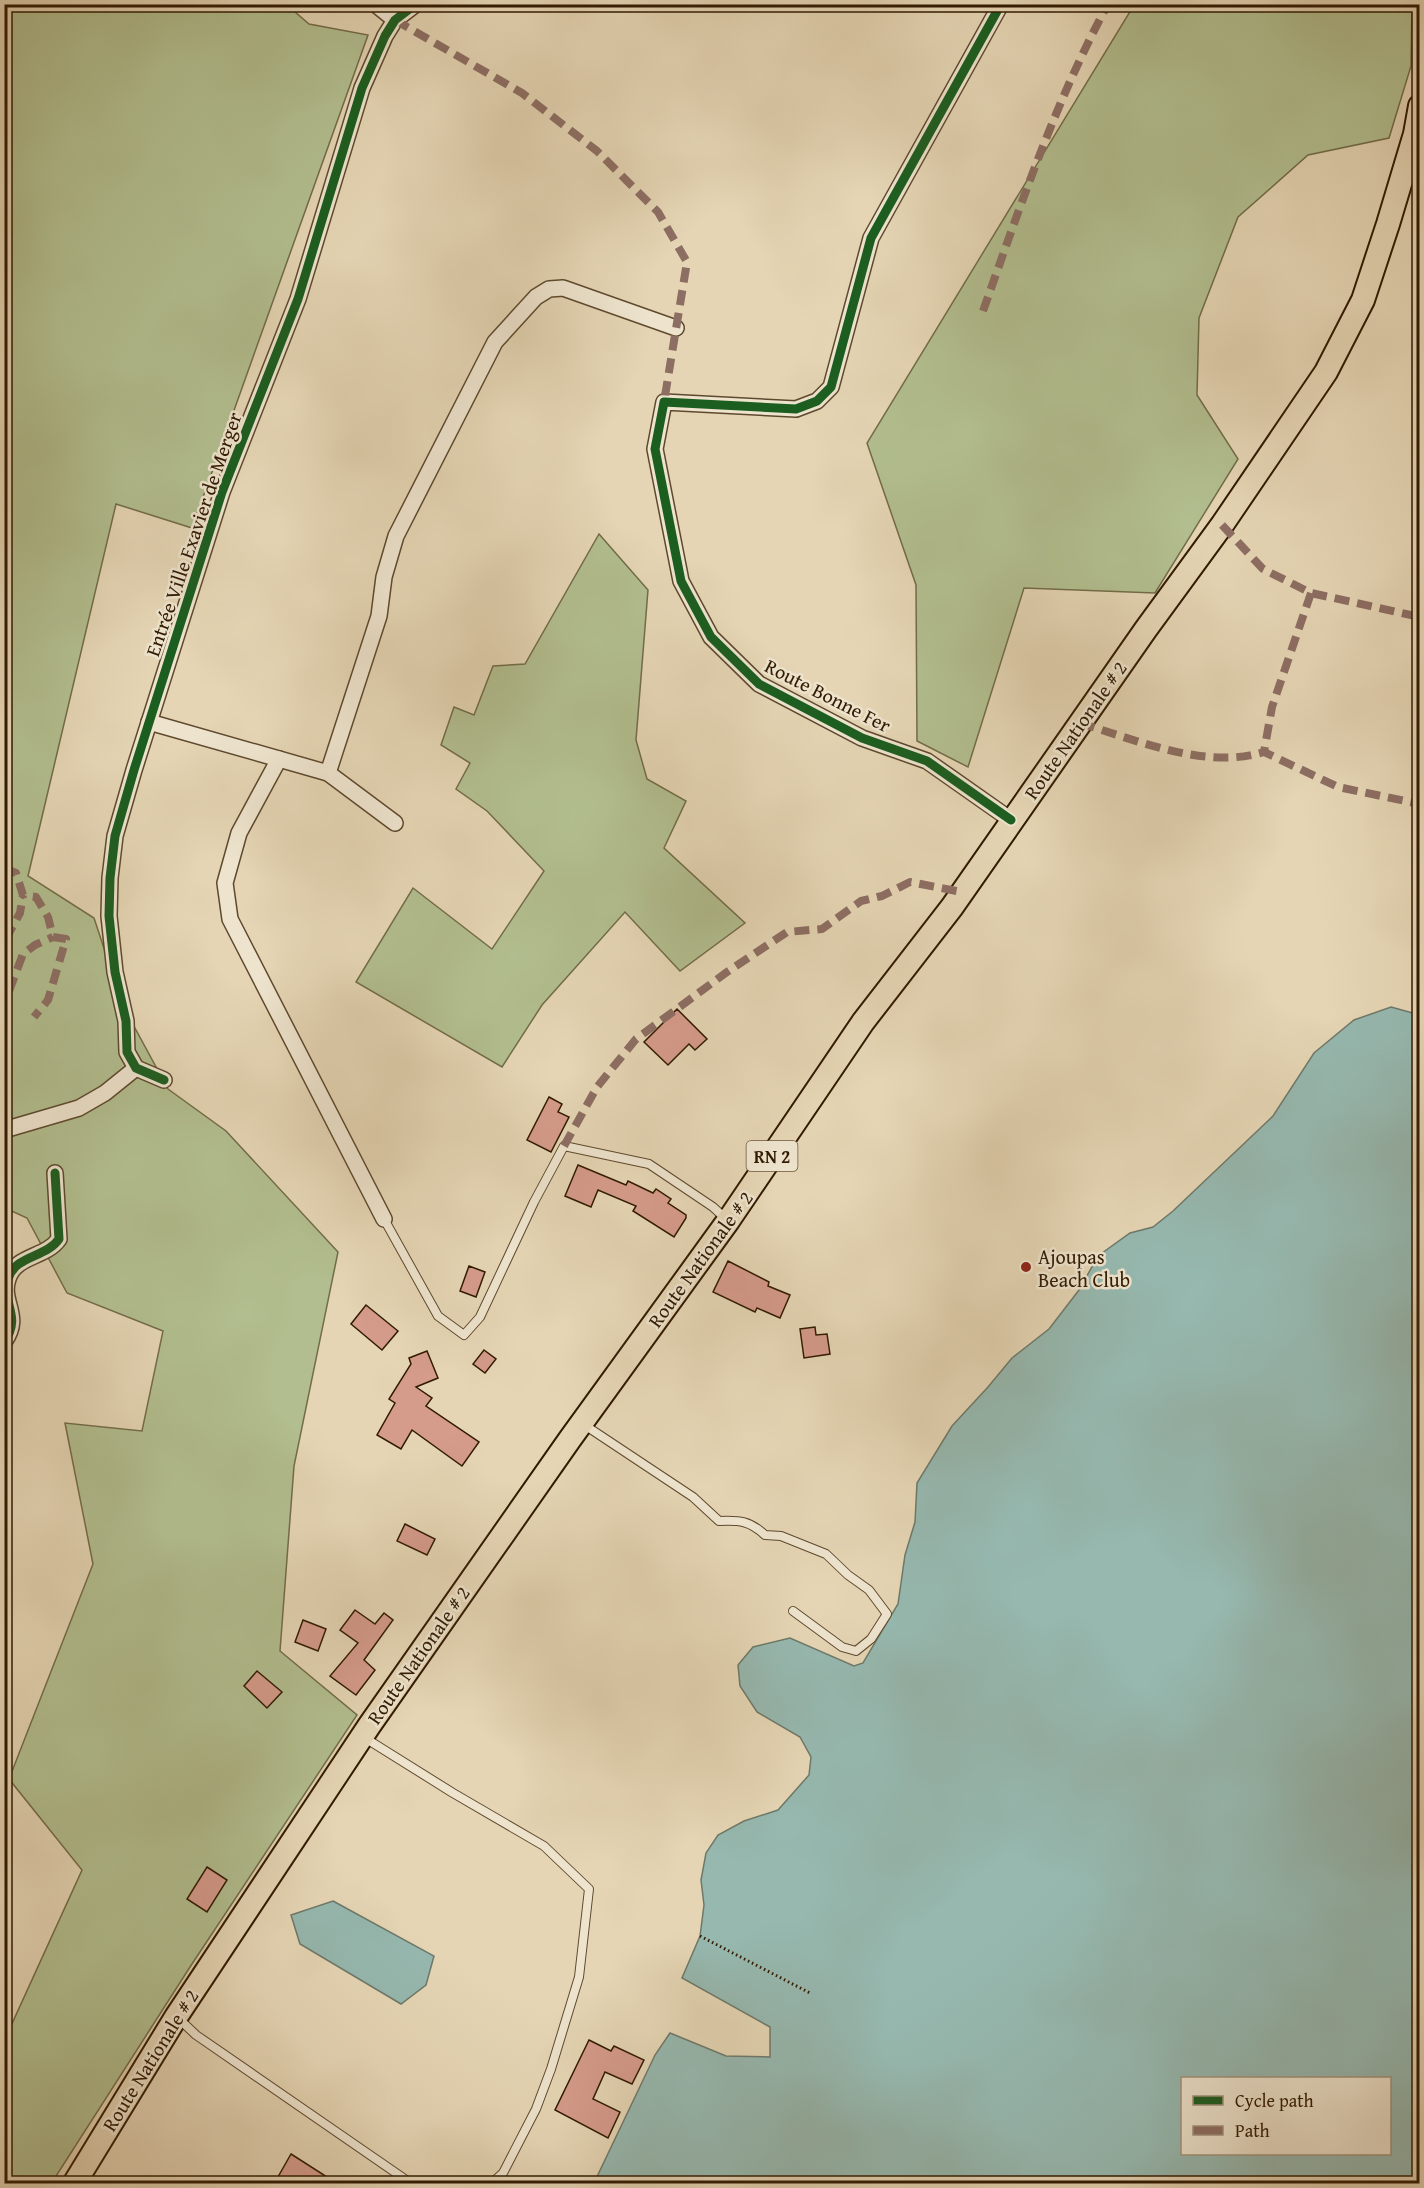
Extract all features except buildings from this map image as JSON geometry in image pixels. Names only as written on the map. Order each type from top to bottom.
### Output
[{"type":"main road","name":"Route Nationale # 2","points":[[74,2184],[176,2017],[362,1736],[581,1424],[728,1221],[863,1022],[952,907],[1011,820],[1222,525],[1326,372],[1363,300],[1417,135],[1419,106]]},
{"type":"street","points":[[375,4],[396,20]]},
{"type":"street","name":"Entrée Ville Exavier de Merger","points":[[136,1068],[127,1052],[128,1030],[116,972],[109,916],[110,878],[116,836],[222,492],[298,299],[362,88],[385,36],[396,20],[416,4]]},
{"type":"street","name":"Route Bonne Fer","points":[[1001,4],[871,238],[831,387],[817,401],[796,409],[664,402],[655,449],[681,581],[711,637],[759,684],[862,738],[927,760],[1011,820]]},
{"type":"street","points":[[328,772],[379,616],[384,577],[396,536],[495,342],[536,297],[549,289],[563,288],[676,328]]},
{"type":"street","points":[[150,722],[328,772],[395,823]]},
{"type":"street","points":[[279,759],[239,832],[225,883],[230,919],[384,1219]]},
{"type":"street","points":[[4,1130],[79,1108],[105,1093],[136,1068],[164,1080]]},
{"type":"street","points":[[4,1342],[12,1328],[14,1318],[6,1290],[7,1280],[13,1268],[48,1250],[58,1239],[55,1173]]},
{"type":"lane","points":[[384,1219],[438,1316],[464,1335],[480,1317],[534,1202],[564,1146],[649,1164],[712,1207],[728,1221]]},
{"type":"lane","points":[[581,1424],[693,1497],[719,1521],[737,1521],[754,1526],[765,1535],[781,1536],[826,1554],[848,1575],[869,1590],[887,1614],[871,1639],[856,1651],[842,1647],[793,1611]]},
{"type":"lane","points":[[362,1736],[544,1846],[589,1889],[579,1977],[551,2069],[536,2109],[504,2173],[491,2184]]},
{"type":"lane","points":[[176,2017],[196,2035],[412,2184]]},
{"type":"path","points":[[700,1936],[810,1993]]},
{"type":"green space","points":[[5,5],[287,5],[309,24],[368,35],[192,528],[116,504],[28,876],[94,918],[123,1006],[168,1089],[226,1131],[338,1252],[294,1466],[280,1651],[357,1715],[190,1967],[51,2184],[5,2183],[5,2039],[82,1870],[9,1779],[93,1564],[65,1423],[142,1431],[163,1331],[67,1293],[27,1218],[5,1208]]},
{"type":"green space","points":[[1134,5],[1412,5],[1411,66],[1389,138],[1308,155],[1238,217],[1199,318],[1197,395],[1238,459],[1155,593],[1024,588],[968,767],[917,741],[916,585],[867,443]]},
{"type":"green space","points":[[599,534],[648,590],[636,740],[647,779],[686,801],[664,848],[745,923],[680,971],[625,912],[542,1005],[502,1067],[356,982],[413,888],[492,949],[544,871],[487,811],[456,789],[470,763],[441,745],[454,707],[474,715],[493,666],[525,664]]},
{"type":"water","points":[[1391,1007],[1420,1015],[1419,2183],[594,2183],[655,2055],[670,2033],[726,2056],[770,2057],[770,2027],[682,1978],[700,1936],[704,1905],[701,1880],[706,1853],[718,1835],[744,1821],[778,1810],[809,1775],[811,1757],[800,1737],[757,1712],[740,1686],[738,1665],[753,1647],[790,1638],[854,1666],[863,1663],[898,1604],[905,1555],[915,1522],[917,1483],[952,1426],[1012,1358],[1049,1329],[1079,1290],[1098,1256],[1130,1233],[1153,1227],[1173,1211],[1273,1116],[1314,1053],[1354,1020]]},
{"type":"water","points":[[333,1901],[434,1956],[426,1985],[401,2004],[300,1944],[291,1915]]},
{"type":"marked path","points":[[983,311],[1055,117],[1108,4]]},
{"type":"marked path","points":[[395,20],[522,93],[597,151],[658,212],[687,262],[664,402]]},
{"type":"marked path","points":[[1222,525],[1263,569],[1311,593],[1420,617]]},
{"type":"marked path","points":[[1311,593],[1272,707],[1264,752],[1338,787],[1420,804]]},
{"type":"marked path","points":[[1080,723],[1171,751],[1195,755],[1242,757],[1264,752]]},
{"type":"marked path","points":[[4,868],[16,873],[23,895],[36,897],[48,917],[53,937],[66,939],[48,1000],[34,1017]]},
{"type":"marked path","points":[[564,1146],[597,1087],[636,1039],[727,972],[787,932],[822,929],[861,901],[882,896],[910,882],[962,892]]},
{"type":"marked path","points":[[4,937],[7,937],[20,913],[23,895]]},
{"type":"marked path","points":[[9,991],[23,954],[35,945],[53,937]]},
{"type":"cycle path","points":[[164,1080],[136,1068],[127,1052],[126,1021],[115,972],[109,916],[110,878],[115,836],[222,492],[298,299],[362,88],[385,36],[395,20],[416,4]]},
{"type":"cycle path","points":[[1001,4],[871,238],[831,387],[817,401],[796,409],[664,402],[655,449],[681,581],[711,637],[759,684],[862,738],[927,761],[1011,820]]},
{"type":"cycle path","points":[[4,1342],[12,1324],[6,1287],[12,1271],[17,1265],[47,1250],[59,1239],[55,1173]]},
{"type":"place","name":"Ajoupas Beach Club","points":[[1026,1267]]}]
